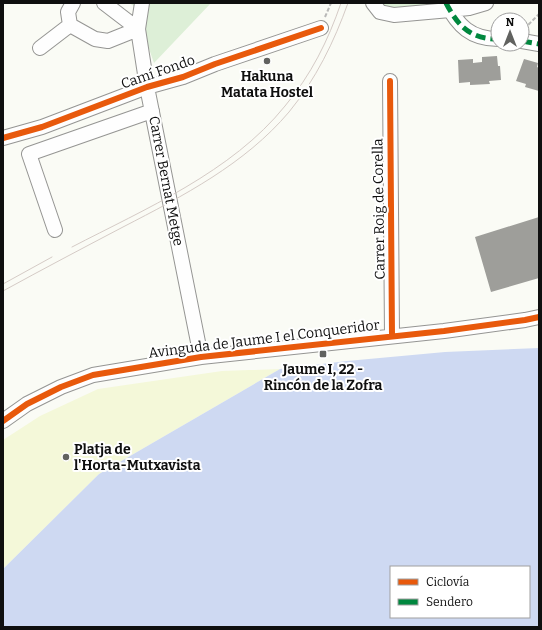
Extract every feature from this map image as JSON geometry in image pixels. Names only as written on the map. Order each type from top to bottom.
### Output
[{"type":"street","points":[[70,25],[68,12],[73,3]]},
{"type":"street","points":[[104,3],[138,29]]},
{"type":"street","name":"Carrer Bernat Metge","points":[[142,3],[138,29],[144,60],[147,88],[201,357]]},
{"type":"street","points":[[376,8],[394,15],[448,7],[470,8],[486,3]]},
{"type":"street","points":[[448,7],[462,27],[479,37],[490,38]]},
{"type":"street","points":[[70,25],[95,39],[108,41],[138,29]]},
{"type":"street","points":[[40,48],[70,25]]},
{"type":"street","name":"Camí Fondo","points":[[3,138],[42,127],[147,88],[321,28]]},
{"type":"street","name":"Carrer Roig de Corella","points":[[390,81],[392,336]]},
{"type":"street","points":[[55,230],[29,154],[152,111]]},
{"type":"street","name":"Avinguda de Jaume I el Conqueridor","points":[[3,421],[34,400],[60,387],[94,375],[201,357],[392,336],[444,332],[539,317]]},
{"type":"path","points":[[530,23],[539,14]]},
{"type":"shaded area","points":[[129,3],[211,3],[154,63],[134,6]]},
{"type":"shaded area","points":[[373,3],[437,3],[441,11],[394,15]]},
{"type":"sand","name":"Platja de l'Horta-Mutxavista","points":[[280,369],[99,474],[3,569],[3,440],[40,416],[98,389],[222,371]]},
{"type":"water","points":[[539,348],[539,627],[3,627],[3,569],[99,474],[280,369],[445,352]]},
{"type":"building","points":[[497,56],[498,66],[500,66],[501,80],[489,81],[490,84],[470,85],[470,82],[459,83],[458,60],[473,59],[473,63],[482,62],[482,57]]},
{"type":"building","points":[[524,59],[538,63],[539,91],[525,87],[526,84],[516,81]]},
{"type":"building","points":[[539,217],[539,278],[491,292],[475,237]]},
{"type":"tram line","points":[[72,247],[158,203],[214,170],[240,151],[264,129],[285,106],[303,82],[318,57],[341,3]]},
{"type":"tram line","points":[[3,291],[190,191],[253,148],[272,131],[308,87],[337,32],[348,3]]},
{"type":"tram line","points":[[3,284],[52,257]]},
{"type":"marked path","points":[[446,3],[455,18],[466,30],[480,37],[490,38]]},
{"type":"marked path","points":[[530,42],[539,44]]},
{"type":"cycle path","points":[[3,138],[42,127],[147,87],[183,77],[215,64],[321,28]]},
{"type":"cycle path","points":[[390,81],[392,336]]},
{"type":"cycle path","points":[[3,421],[27,404],[61,387],[93,375],[201,357],[444,331],[539,317]]},
{"type":"place","name":"Hakuna Matata Hostel","points":[[267,61]]},
{"type":"place","name":"Jaume I, 22 - Rincón de la Zofra","points":[[323,354]]},
{"type":"place","name":"Platja de l'Horta-Mutxavista","points":[[66,457]]}]
